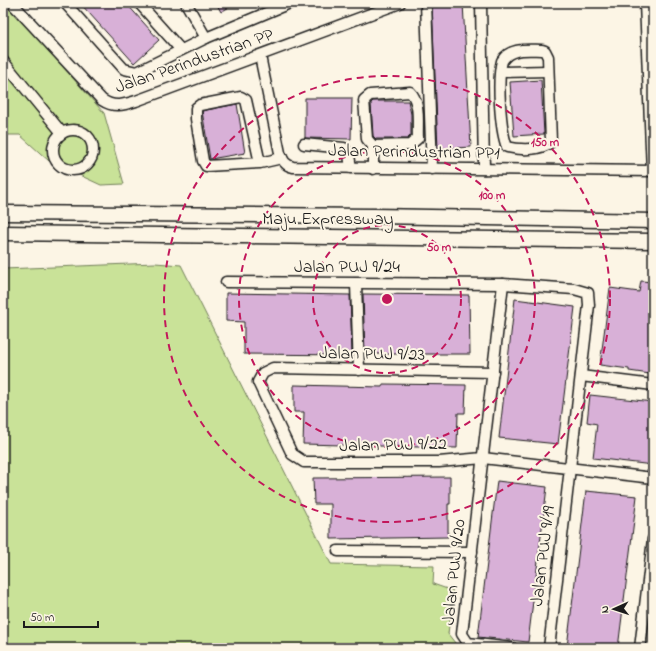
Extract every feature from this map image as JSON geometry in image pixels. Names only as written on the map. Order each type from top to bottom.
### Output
[{"type":"highway","name":"Maju Expressway","points":[[3,213],[375,216],[653,221]]},
{"type":"highway","name":"Maju Expressway","points":[[3,233],[653,241]]},
{"type":"street","name":"Jalan Perindustrian PP","points":[[12,3],[102,100],[110,106],[136,102],[400,3]]},
{"type":"street","points":[[66,3],[124,69],[137,72],[206,38],[287,4]]},
{"type":"street","points":[[140,3],[181,50]]},
{"type":"street","points":[[186,3],[206,38]]},
{"type":"street","points":[[426,3],[432,169]]},
{"type":"street","points":[[481,3],[484,169]]},
{"type":"street","points":[[645,3],[650,36],[652,171]]},
{"type":"street","points":[[514,51],[545,51],[548,57],[551,138],[551,142],[545,146],[516,149],[507,147],[503,132],[501,72],[502,61],[505,56],[514,51]]},
{"type":"street","points":[[260,56],[282,158],[260,163],[206,166],[203,161],[196,119],[196,108],[200,105],[241,97],[246,100],[260,163]]},
{"type":"street","points":[[3,61],[62,133]]},
{"type":"street","points":[[501,72],[548,71]]},
{"type":"street","points":[[373,146],[410,145],[418,138],[415,96],[410,92],[370,95],[364,100],[367,139],[373,146],[373,169]]},
{"type":"street","points":[[483,109],[501,107]]},
{"type":"street","points":[[70,130],[78,130],[86,134],[91,141],[94,149],[92,158],[88,165],[81,170],[72,171],[64,169],[57,163],[53,156],[53,147],[56,139],[62,133],[70,130]]},
{"type":"street","points":[[304,144],[344,148],[349,155],[351,168]]},
{"type":"street","name":"Jalan Perindustrian PP1","points":[[282,158],[287,165],[293,167],[652,171]]},
{"type":"street","name":"Jalan PUJ 9/24","points":[[226,282],[503,284],[574,290],[588,293]]},
{"type":"street","points":[[356,284],[359,370]]},
{"type":"street","name":"Jalan PUJ 9/20","points":[[503,284],[462,634],[468,643],[512,648]]},
{"type":"street","name":"Jalan PUJ 9/19","points":[[549,648],[589,305],[588,293]]},
{"type":"street","name":"Jalan PUJ 9/23","points":[[304,462],[292,454],[258,382],[263,373],[273,368],[493,372]]},
{"type":"street","points":[[581,376],[653,385]]},
{"type":"street","name":"Jalan PUJ 9/22","points":[[304,462],[439,462],[483,458],[653,478]]},
{"type":"street","points":[[640,648],[653,539]]},
{"type":"street","points":[[338,551],[472,552]]},
{"type":"green space","points":[[3,3],[6,3],[104,113],[124,184],[101,185],[49,161],[20,135],[3,135]]},
{"type":"green space","points":[[155,263],[181,265],[331,564],[434,566],[433,584],[453,591],[448,634],[459,648],[3,648],[3,269]]},
{"type":"building","points":[[80,3],[126,3],[159,40],[134,63]]},
{"type":"building","points":[[216,3],[236,3],[221,12]]},
{"type":"building","points":[[432,3],[463,3],[471,147],[438,149]]},
{"type":"building","points":[[541,80],[544,134],[514,136],[510,82]]},
{"type":"building","points":[[305,98],[352,98],[351,139],[305,138]]},
{"type":"building","points":[[373,101],[408,101],[411,114],[411,135],[407,139],[376,139],[373,136],[371,103]]},
{"type":"building","points":[[237,104],[245,153],[210,159],[202,111]]},
{"type":"building","points":[[641,281],[653,282],[653,363],[651,363],[650,374],[629,371],[629,369],[600,365],[610,288],[639,292]]},
{"type":"building","points":[[226,293],[350,295],[352,355],[244,354],[244,322],[226,321]]},
{"type":"building","points":[[363,294],[469,295],[470,354],[365,354]]},
{"type":"building","points":[[515,299],[575,307],[558,444],[499,438]]},
{"type":"building","points":[[383,384],[466,385],[465,413],[458,413],[457,448],[303,444],[304,412],[294,412],[294,385],[382,387]]},
{"type":"building","points":[[590,395],[653,402],[653,465],[593,458],[597,424],[587,422]]},
{"type":"building","points":[[450,477],[448,537],[331,539],[331,504],[314,504],[313,478]]},
{"type":"building","points":[[497,481],[547,487],[528,642],[478,637]]},
{"type":"building","points":[[586,491],[637,496],[618,648],[567,647]]}]
